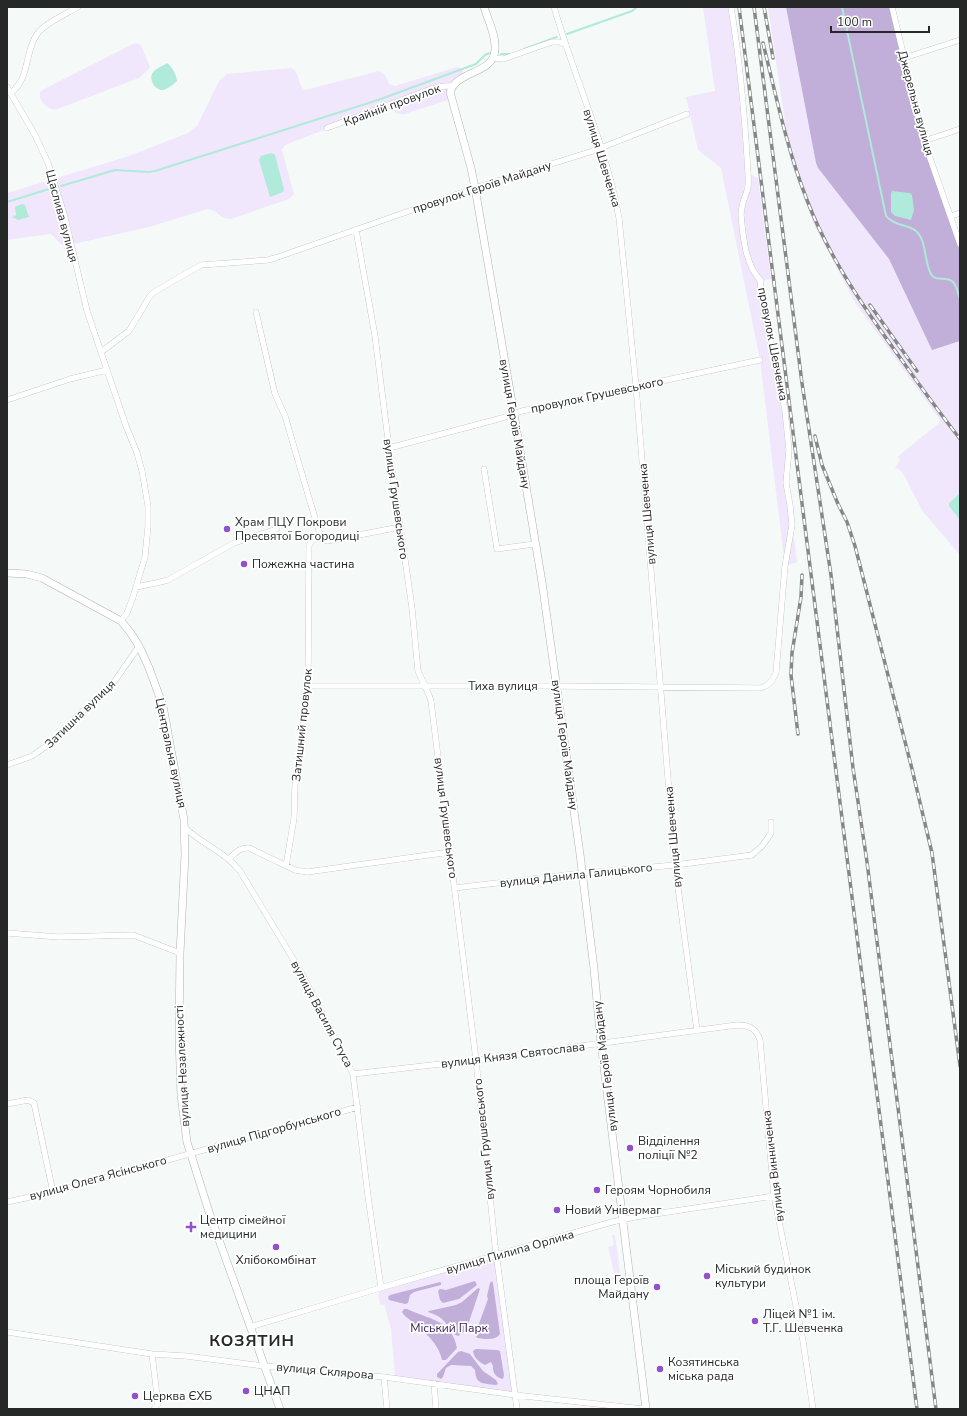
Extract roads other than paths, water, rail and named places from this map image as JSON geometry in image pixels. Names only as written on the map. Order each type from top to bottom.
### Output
[{"type":"street","points":[[11,92],[24,76],[32,46],[38,33],[44,27],[78,7]]},
{"type":"street","points":[[484,7],[495,45],[493,58],[503,59],[552,42],[564,44]]},
{"type":"street","name":"вулиця Шевченка","points":[[554,7],[564,44],[601,147],[613,189],[619,218],[636,386],[675,865],[697,1031]]},
{"type":"street","name":"провулок Шевченка","points":[[731,7],[742,95],[748,174],[747,190],[741,208],[744,237],[752,267],[761,280],[760,292],[785,410],[789,450],[786,483],[792,525],[785,566],[776,673],[769,684]]},
{"type":"street","name":"Джерельна вулиця","points":[[892,7],[924,141],[960,244]]},
{"type":"street","points":[[904,58],[960,40]]},
{"type":"street","name":"Крайній провулок","points":[[328,128],[431,89],[452,86],[462,78],[487,65],[493,58]]},
{"type":"street","name":"вулиця Героїв Майдану","points":[[452,86],[450,92],[451,99],[471,168],[475,188],[542,582],[583,873],[601,1043],[646,1409]]},
{"type":"street","name":"Щаслива вулиця","points":[[7,87],[37,140],[50,170],[64,214],[87,311],[137,454],[148,506],[148,526],[145,557],[127,613],[121,621]]},
{"type":"street","name":"провулок Героїв Майдану","points":[[101,352],[129,331],[150,296],[154,292],[195,268],[207,264],[268,260],[275,258],[475,188],[593,151],[687,114]]},
{"type":"street","points":[[924,141],[960,129]]},
{"type":"street","points":[[951,216],[960,213]]},
{"type":"street","name":"вулиця Грушевського","points":[[356,230],[375,336],[389,448],[412,608],[418,671],[431,701],[476,1060],[497,1255],[517,1409]]},
{"type":"street","points":[[256,312],[274,394],[285,416],[323,540],[333,540],[400,527]]},
{"type":"street","name":"провулок Грушевського","points":[[389,448],[522,411],[760,360]]},
{"type":"street","points":[[7,400],[70,379],[107,370]]},
{"type":"street","points":[[484,469],[497,549],[535,544]]},
{"type":"street","points":[[136,586],[168,580],[234,543],[277,529]]},
{"type":"street","name":"Затишний провулок","points":[[286,866],[294,818],[295,785],[308,686],[309,545],[315,537],[323,540]]},
{"type":"street","name":"Центральна вулиця","points":[[7,573],[28,574],[42,578],[121,621],[130,632],[139,646],[149,668],[163,706],[185,828]]},
{"type":"street","name":"Затишна вулиця","points":[[7,765],[32,756],[52,742],[77,716],[112,685],[139,646]]},
{"type":"street","name":"Тиха вулиця","points":[[308,686],[424,685],[760,688],[766,687],[769,684]]},
{"type":"street","name":"вулиця Данила Галицького","points":[[454,888],[583,873],[675,865],[752,855],[763,845],[771,833],[771,822]]},
{"type":"street","name":"вулиця Василя Стуса","points":[[185,828],[198,839],[229,859],[248,884],[301,972],[354,1074],[368,1196],[381,1288]]},
{"type":"street","name":"вулиця Незалежності","points":[[185,828],[179,1012],[183,1114],[190,1154],[210,1215],[280,1409]]},
{"type":"street","points":[[229,859],[239,850],[249,848],[295,870],[307,872],[450,852]]},
{"type":"street","points":[[7,933],[59,937],[133,935],[180,953]]},
{"type":"street","name":"вулиця Князя Святослава","points":[[354,1074],[476,1060],[743,1025]]},
{"type":"street","name":"вулиця Винниченка","points":[[743,1025],[754,1030],[760,1040],[774,1196],[803,1341],[813,1409]]},
{"type":"street","points":[[7,1104],[28,1100],[34,1103],[53,1192]]},
{"type":"street","name":"вулиця Підгорбунського","points":[[190,1154],[358,1107]]},
{"type":"street","name":"вулиця Олега Ясінського","points":[[7,1202],[53,1192],[190,1154]]},
{"type":"street","name":"вулиця Пилипа Орлика","points":[[250,1327],[381,1288],[623,1220],[774,1196]]},
{"type":"street","name":"вулиця Склярова","points":[[7,1332],[152,1354],[384,1377],[515,1395],[643,1409]]},
{"type":"street","points":[[152,1354],[158,1404],[154,1409]]},
{"type":"street","points":[[384,1377],[387,1409]]},
{"type":"street","points":[[434,1383],[436,1409]]},
{"type":"waterway","points":[[567,34],[632,11],[637,7]]},
{"type":"waterway","points":[[842,7],[886,216],[893,222],[909,227],[920,235],[931,274],[935,278],[951,280],[960,299]]},
{"type":"waterway","points":[[524,49],[557,37]]},
{"type":"waterway","points":[[61,186],[115,170],[155,171],[378,100],[476,64],[489,53]]},
{"type":"waterway","points":[[501,54],[510,54]]},
{"type":"waterway","points":[[7,202],[49,189]]},
{"type":"railway","points":[[739,7],[917,1409]]},
{"type":"railway","points":[[754,7],[802,383],[831,575],[853,768],[867,862],[936,1409]]},
{"type":"railway","points":[[764,7],[773,58]]},
{"type":"railway","points":[[763,43],[782,122],[800,181],[826,242],[837,263],[874,321],[960,439]]},
{"type":"railway","points":[[870,305],[917,371]]},
{"type":"railway","points":[[815,436],[822,465],[847,522],[855,546],[932,853],[960,1066]]},
{"type":"railway","points":[[798,734],[791,675],[792,653],[801,597],[802,575]]},
{"type":"place","name":"Храм ПЦУ Покрови Пресвятої Богородиці","points":[[227,529]]},
{"type":"place","name":"Пожежна частина","points":[[244,564]]},
{"type":"place","name":"Відділення поліції №2","points":[[630,1148]]},
{"type":"place","name":"Героям Чорнобиля","points":[[597,1190]]},
{"type":"place","name":"Новий Універмаг","points":[[557,1210]]},
{"type":"place","name":"Центр сімейної медицини","points":[[191,1227]]},
{"type":"place","name":"Хлібокомбінат","points":[[276,1247]]},
{"type":"place","name":"Міський будинок культури","points":[[707,1276]]},
{"type":"place","name":"площа Героїв Майдану","points":[[657,1287]]},
{"type":"place","name":"Ліцей №1 ім. Т.Г. Шевченка","points":[[755,1321]]},
{"type":"place","name":"Козятинська міська рада","points":[[660,1369]]},
{"type":"place","name":"ЦНАП","points":[[246,1391]]},
{"type":"place","name":"Церква ЄХБ","points":[[135,1396]]},
{"type":"district","name":"КОЗЯТИН","points":[[252,1341]]},
{"type":"park label","name":"Міський Парк","points":[[449,1328]]}]
